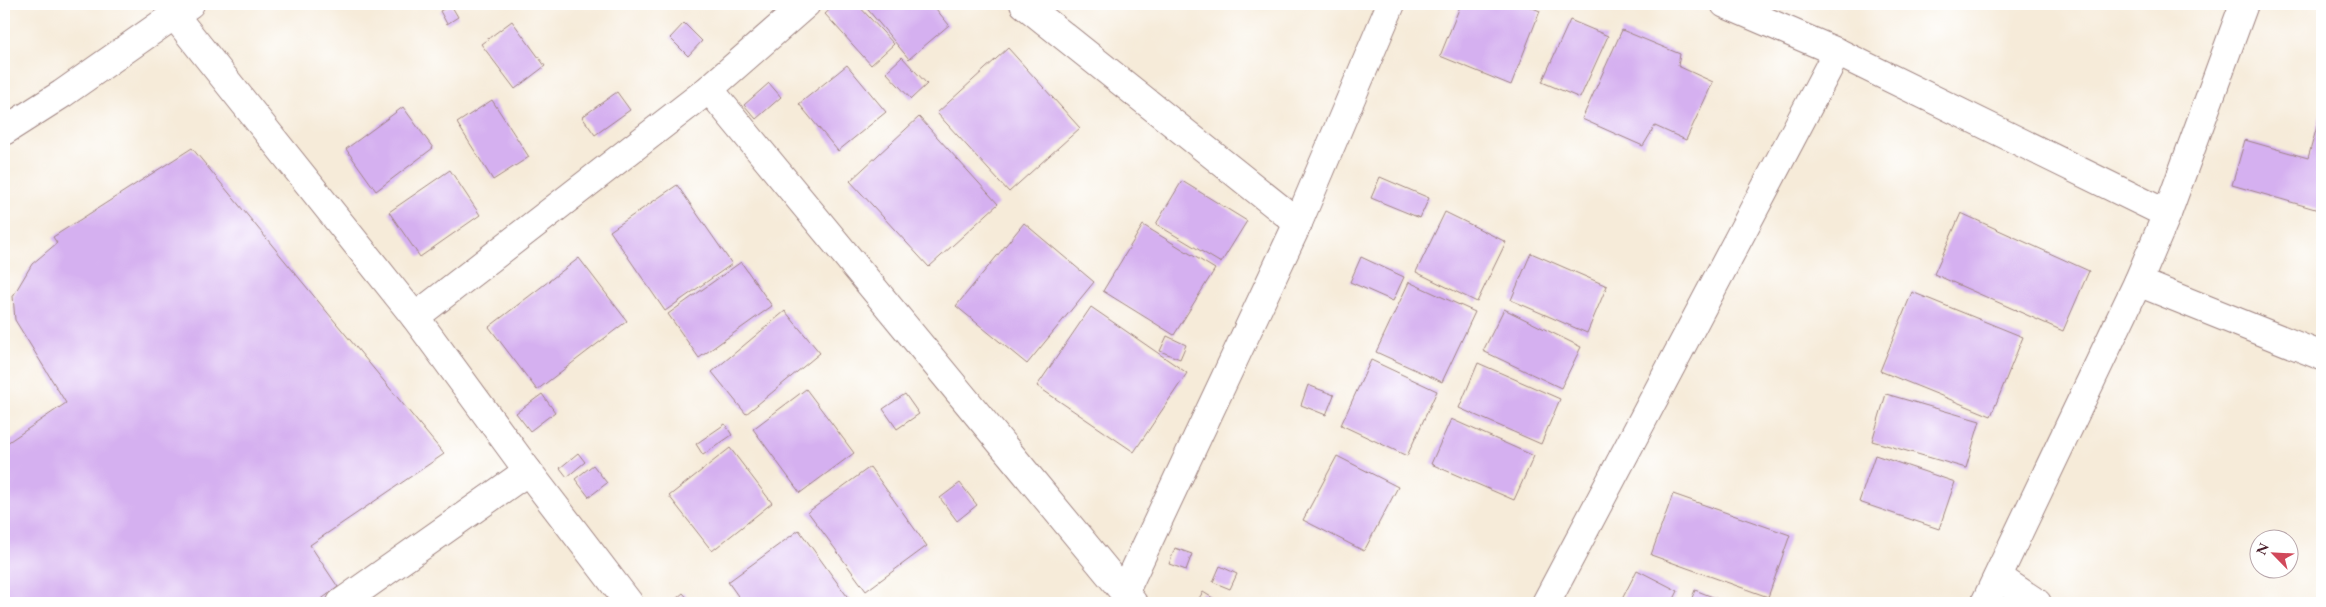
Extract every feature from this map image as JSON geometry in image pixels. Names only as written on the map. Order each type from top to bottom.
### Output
[{"type":"street","points":[[414,317],[709,89],[806,4]]},
{"type":"street","points":[[1024,4],[1298,223]]},
{"type":"street","points":[[709,89],[1129,597],[1298,223],[1391,4]]},
{"type":"street","points":[[1725,4],[1837,52],[2167,214]]},
{"type":"street","points":[[1985,603],[2138,282],[2167,214],[2244,4]]},
{"type":"street","points":[[4,130],[62,94],[182,10],[629,603]]},
{"type":"street","points":[[1546,603],[1837,52]]},
{"type":"street","points":[[2138,282],[2322,356]]},
{"type":"street","points":[[341,603],[528,471]]},
{"type":"street","points":[[1998,577],[2037,603]]},
{"type":"building","points":[[836,4],[857,4],[894,44],[871,65],[825,14]]},
{"type":"building","points":[[932,4],[949,25],[909,59],[864,5]]},
{"type":"building","points":[[1461,4],[1523,4],[1540,11],[1511,85],[1440,56]]},
{"type":"building","points":[[451,5],[458,17],[447,24],[440,11]]},
{"type":"building","points":[[1570,20],[1608,36],[1580,98],[1542,82]]},
{"type":"building","points":[[512,21],[545,66],[515,89],[481,44]]},
{"type":"building","points":[[684,23],[702,41],[688,56],[670,38]]},
{"type":"building","points":[[1622,30],[1680,54],[1678,66],[1713,82],[1686,140],[1655,126],[1643,146],[1582,119]]},
{"type":"building","points":[[1008,48],[1080,128],[1009,192],[937,113]]},
{"type":"building","points":[[902,57],[927,84],[911,99],[886,72]]},
{"type":"building","points":[[847,65],[886,112],[838,151],[799,104]]},
{"type":"building","points":[[769,83],[781,97],[756,119],[744,105]]},
{"type":"building","points":[[617,92],[630,110],[595,135],[582,117]]},
{"type":"building","points":[[492,100],[529,157],[493,180],[457,123]]},
{"type":"building","points":[[403,107],[433,148],[376,191],[346,149]]},
{"type":"building","points":[[2322,109],[2322,211],[2232,185],[2245,140],[2308,158]]},
{"type":"building","points":[[919,117],[998,204],[929,267],[850,181]]},
{"type":"building","points":[[192,148],[444,454],[310,545],[338,587],[316,603],[4,603],[4,445],[66,403],[15,320],[13,296],[32,264],[57,243],[53,237]]},
{"type":"building","points":[[450,170],[480,215],[420,257],[389,212]]},
{"type":"building","points":[[1380,177],[1429,198],[1420,218],[1371,198]]},
{"type":"building","points":[[1182,181],[1247,221],[1221,263],[1156,224]]},
{"type":"building","points":[[677,185],[732,264],[665,311],[610,231]]},
{"type":"building","points":[[1445,212],[1506,242],[1477,302],[1416,272]]},
{"type":"building","points":[[1961,213],[2089,271],[2063,331],[1934,274]]},
{"type":"building","points":[[1024,223],[1094,282],[1027,364],[956,306]]},
{"type":"building","points":[[1143,225],[1215,269],[1174,335],[1103,291]]},
{"type":"building","points":[[1531,253],[1607,286],[1587,333],[1511,300]]},
{"type":"building","points":[[1361,257],[1404,277],[1393,301],[1350,282]]},
{"type":"building","points":[[579,258],[627,321],[537,390],[489,327]]},
{"type":"building","points":[[741,262],[772,306],[699,358],[668,314]]},
{"type":"building","points":[[1409,282],[1475,312],[1442,382],[1376,352]]},
{"type":"building","points":[[1912,292],[2023,337],[1991,416],[1880,371]]},
{"type":"building","points":[[1091,307],[1187,373],[1134,452],[1037,386]]},
{"type":"building","points":[[1504,309],[1581,347],[1561,388],[1483,351]]},
{"type":"building","points":[[785,311],[820,353],[746,414],[712,372]]},
{"type":"building","points":[[1167,336],[1186,345],[1180,359],[1160,351]]},
{"type":"building","points":[[1371,360],[1437,391],[1407,456],[1341,425]]},
{"type":"building","points":[[1478,363],[1560,399],[1541,444],[1459,408]]},
{"type":"building","points":[[1308,385],[1334,395],[1326,415],[1301,405]]},
{"type":"building","points":[[806,389],[854,453],[800,493],[753,429]]},
{"type":"building","points":[[542,394],[555,412],[530,431],[516,413]]},
{"type":"building","points":[[905,394],[919,414],[897,429],[883,409]]},
{"type":"building","points":[[1886,394],[1980,421],[1966,468],[1872,441]]},
{"type":"building","points":[[1451,419],[1534,456],[1514,500],[1431,464]]},
{"type":"building","points":[[725,424],[732,435],[703,455],[696,444]]},
{"type":"building","points":[[730,448],[772,503],[712,551],[669,496]]},
{"type":"building","points":[[578,453],[585,462],[567,477],[560,468]]},
{"type":"building","points":[[1875,455],[1955,482],[1939,529],[1859,502]]},
{"type":"building","points":[[1337,456],[1398,487],[1364,551],[1303,520]]},
{"type":"building","points":[[593,465],[607,483],[589,497],[575,479]]},
{"type":"building","points":[[870,467],[927,546],[866,591],[808,512]]},
{"type":"building","points":[[960,483],[977,505],[957,521],[940,498]]},
{"type":"building","points":[[1673,494],[1790,535],[1768,597],[1651,555]]},
{"type":"building","points":[[799,530],[852,603],[743,603],[728,582]]},
{"type":"building","points":[[1175,548],[1192,554],[1186,570],[1169,564]]},
{"type":"building","points":[[1220,566],[1237,574],[1230,589],[1213,582]]},
{"type":"building","points":[[1637,570],[1678,591],[1672,603],[1620,603]]},
{"type":"building","points":[[1695,590],[1728,603],[1690,603]]},
{"type":"building","points":[[1203,592],[1221,603],[1196,603]]},
{"type":"building","points":[[683,593],[692,603],[671,603]]}]
